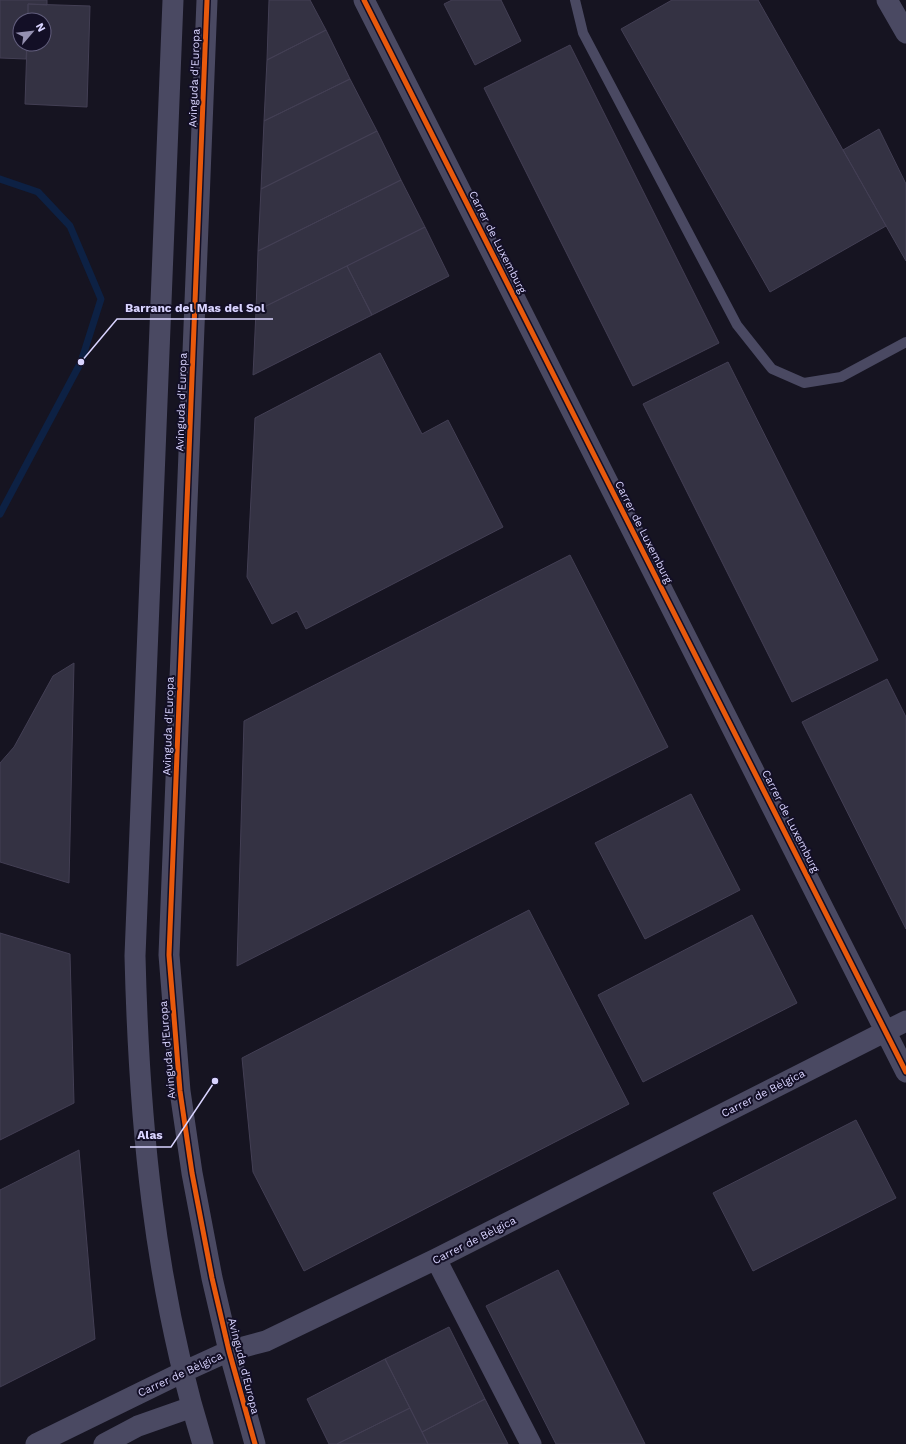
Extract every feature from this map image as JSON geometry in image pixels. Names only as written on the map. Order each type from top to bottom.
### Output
[{"type":"street","points":[[173,0],[135,956],[138,1041],[149,1182],[165,1286],[183,1372],[203,1444]]},
{"type":"street","name":"Avinguda d'Europa","points":[[207,0],[170,956],[180,1091],[192,1173],[212,1278],[229,1351],[255,1444]]},
{"type":"street","name":"Carrer de Luxemburg","points":[[364,0],[906,1072]]},
{"type":"street","points":[[888,0],[906,33]]},
{"type":"street","name":"Carrer de Bèlgica","points":[[36,1444],[183,1372],[229,1351],[266,1341],[436,1259],[906,1021]]},
{"type":"street","points":[[436,1259],[531,1444]]},
{"type":"street","points":[[104,1444],[138,1426],[192,1407]]},
{"type":"lane","points":[[575,0],[583,33],[737,325],[772,369],[804,383],[840,377],[906,342]]},
{"type":"building","points":[[0,0],[47,0],[47,5],[28,4],[28,12],[12,12],[12,52],[26,52],[26,59],[0,58]]},
{"type":"building","points":[[269,0],[310,0],[326,30],[267,60]]},
{"type":"building","points":[[452,0],[501,0],[521,41],[475,65],[444,4]]},
{"type":"building","points":[[672,0],[758,0],[886,226],[770,292],[621,29]]},
{"type":"building","points":[[28,4],[90,6],[87,107],[25,104],[27,52],[52,52],[52,12],[28,12]]},
{"type":"building","points":[[326,30],[350,79],[264,121],[267,60]]},
{"type":"building","points":[[570,45],[719,343],[633,386],[484,88]]},
{"type":"building","points":[[350,79],[377,131],[261,189],[264,121]]},
{"type":"building","points":[[879,129],[906,184],[906,261],[843,150]]},
{"type":"building","points":[[377,131],[401,180],[258,251],[261,189]]},
{"type":"building","points":[[401,180],[425,227],[256,311],[258,251]]},
{"type":"building","points":[[425,227],[449,276],[372,315],[347,266]]},
{"type":"building","points":[[347,266],[372,315],[253,375],[256,311]]},
{"type":"building","points":[[380,353],[422,434],[448,420],[503,527],[306,629],[297,611],[272,624],[247,577],[255,418]]},
{"type":"building","points":[[728,362],[878,660],[792,702],[643,404]]},
{"type":"building","points":[[570,555],[668,747],[237,966],[244,721]]},
{"type":"building","points":[[74,663],[69,883],[0,862],[0,763],[14,747],[53,676]]},
{"type":"building","points":[[887,679],[906,717],[906,929],[802,722]]},
{"type":"building","points":[[691,794],[740,890],[645,939],[595,843]]},
{"type":"building","points":[[529,910],[629,1104],[304,1271],[253,1172],[242,1058]]},
{"type":"building","points":[[752,915],[797,1003],[643,1082],[598,995]]},
{"type":"building","points":[[0,933],[70,954],[74,1103],[0,1140]]},
{"type":"building","points":[[856,1120],[896,1198],[753,1271],[713,1193]]},
{"type":"building","points":[[79,1150],[95,1339],[0,1387],[0,1190]]},
{"type":"building","points":[[558,1270],[645,1444],[556,1444],[486,1306]]},
{"type":"building","points":[[449,1327],[485,1399],[422,1432],[385,1359]]},
{"type":"building","points":[[385,1359],[410,1408],[337,1444],[329,1444],[307,1399]]},
{"type":"building","points":[[485,1399],[508,1444],[428,1444],[422,1432]]},
{"type":"building","points":[[410,1408],[428,1444],[337,1444]]},
{"type":"waterway","points":[[0,179],[38,192],[70,226],[101,299],[81,362],[0,514]]},
{"type":"cycle path","points":[[207,0],[169,955],[180,1091],[192,1173],[212,1278],[229,1351],[255,1444]]},
{"type":"cycle path","points":[[364,0],[906,1072]]},
{"type":"place","name":"Barranc del Mas del Sol","points":[[81,362]]},
{"type":"place","name":"Alas","points":[[215,1081]]}]
